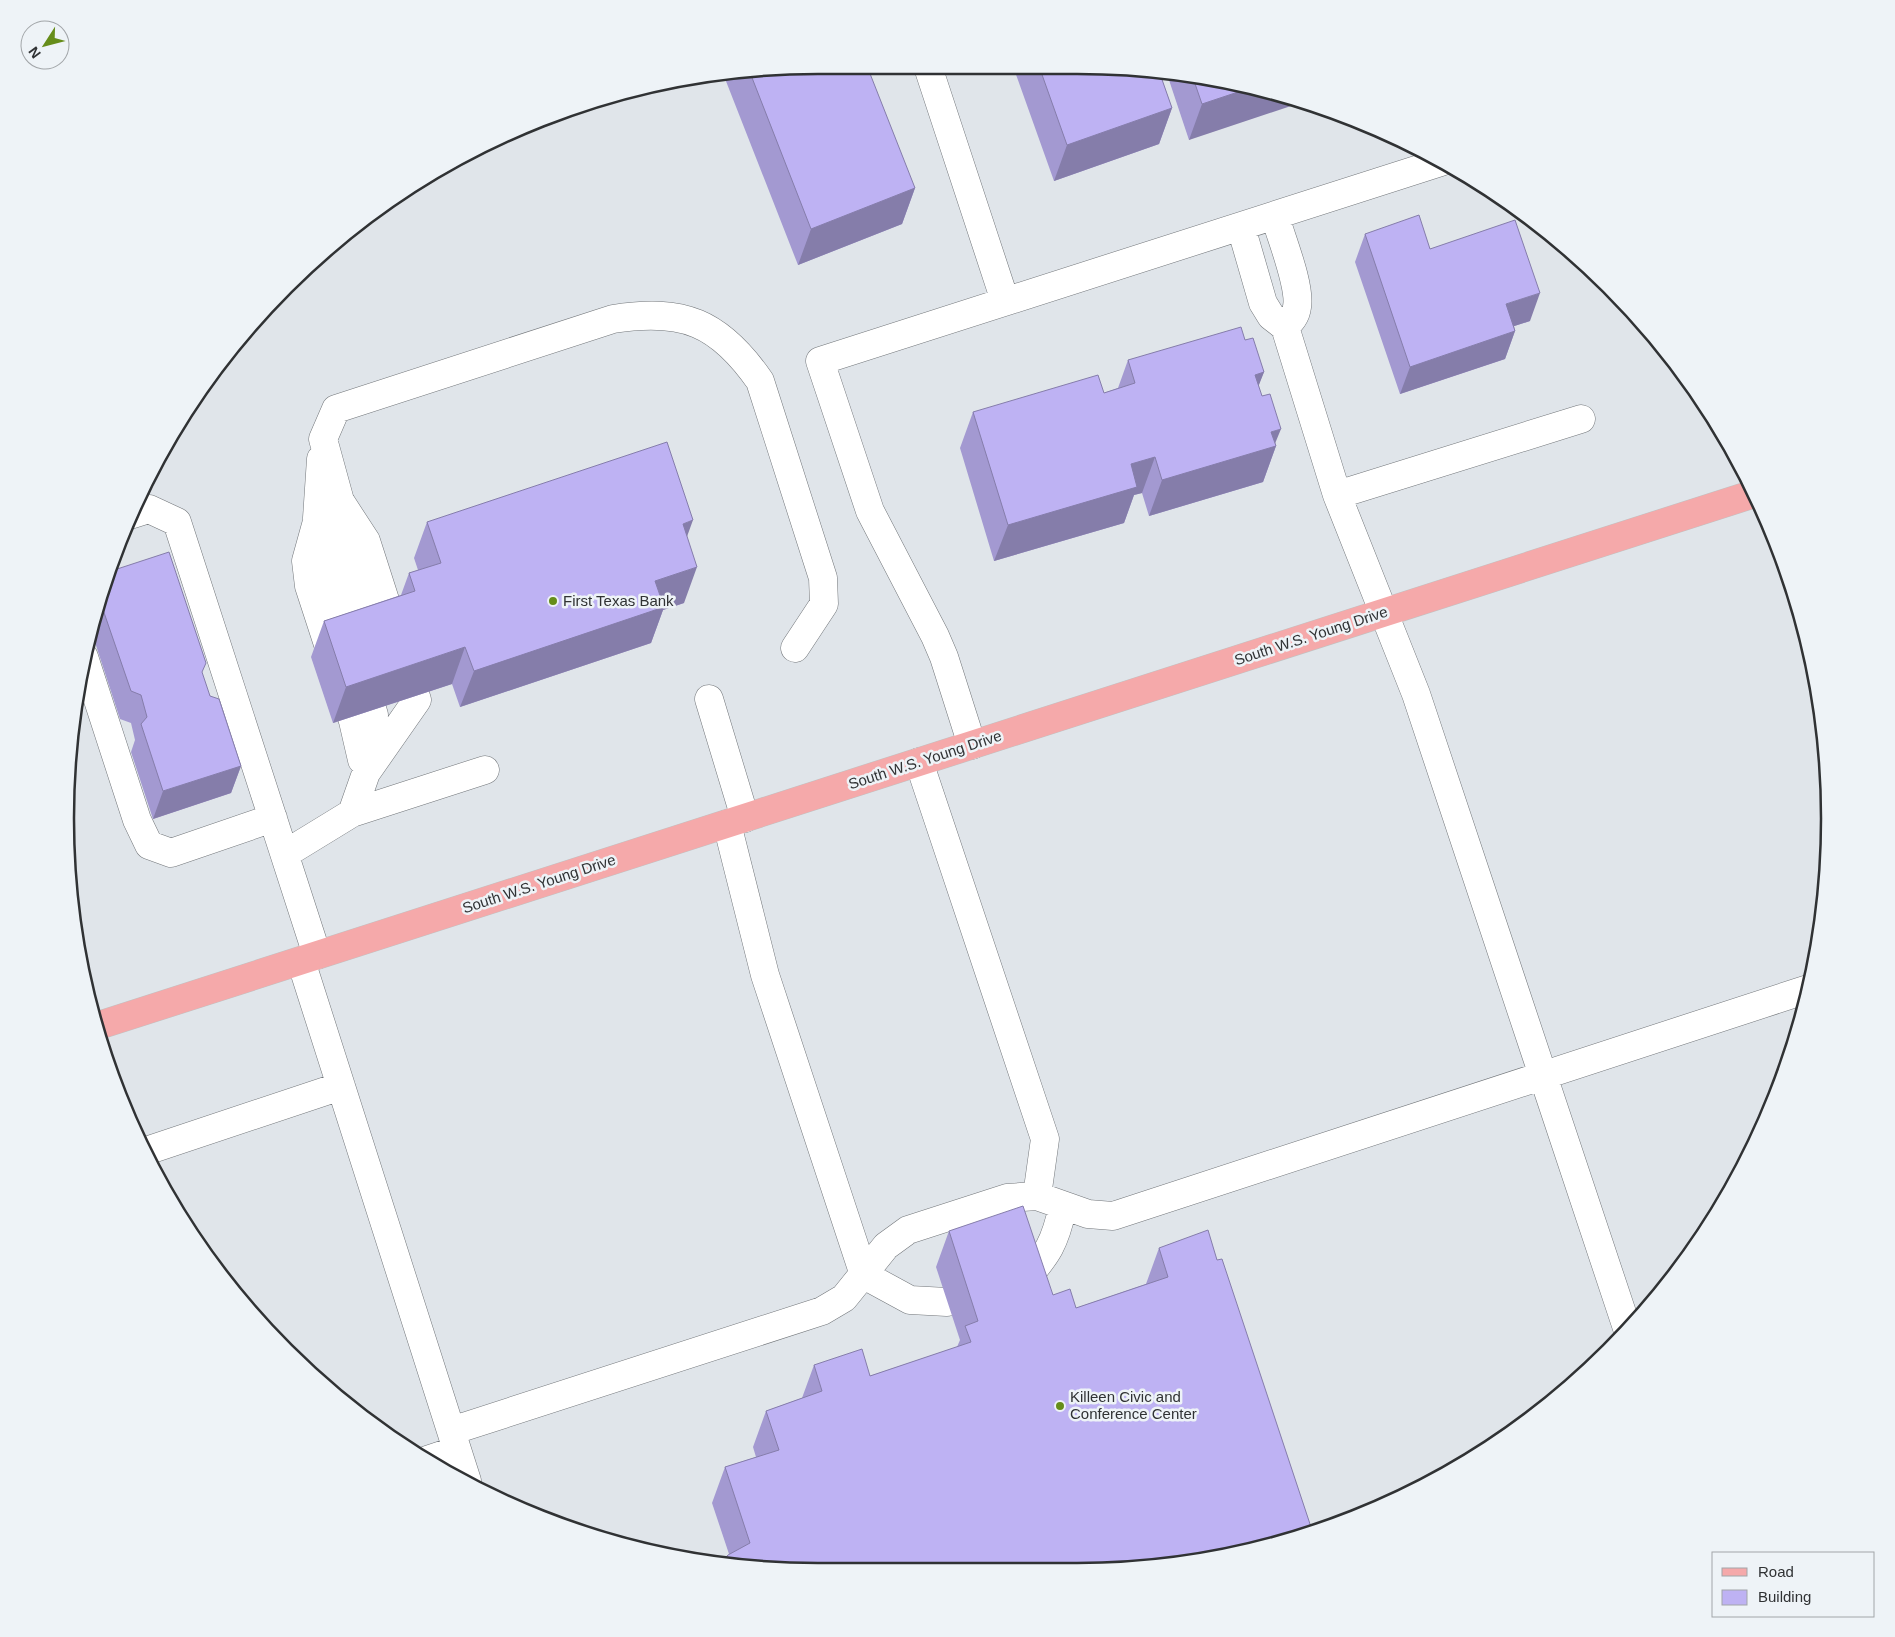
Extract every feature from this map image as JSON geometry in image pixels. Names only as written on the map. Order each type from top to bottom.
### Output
[{"type":"main road","name":"South W.S. Young Drive","points":[[103,1024],[1747,496]]},
{"type":"lane","points":[[930,74],[1005,302]]},
{"type":"lane","points":[[972,745],[944,657],[935,636],[870,511],[820,361],[1432,165]]},
{"type":"lane","points":[[1275,216],[1297,292],[1298,306],[1295,316],[1285,327]]},
{"type":"lane","points":[[1241,226],[1263,303],[1271,316],[1285,327],[1337,495],[1416,694],[1625,1322]]},
{"type":"lane","points":[[352,813],[366,773],[374,714],[325,555],[317,518],[323,440],[336,409],[613,319],[644,314],[674,316],[698,324],[723,338],[743,358],[760,381],[824,578],[824,604],[795,648]]},
{"type":"lane","points":[[1337,495],[1581,419]]},
{"type":"lane","points":[[323,440],[340,501],[366,541],[417,700],[366,773]]},
{"type":"lane","points":[[140,512],[149,509],[177,522],[285,854],[341,1086],[464,1473]]},
{"type":"lane","points":[[89,671],[137,820],[149,845],[171,853],[273,818]]},
{"type":"lane","points":[[709,699],[736,821],[766,975],[864,1275],[910,1300],[947,1302]]},
{"type":"lane","points":[[918,762],[1045,1139],[1037,1196]]},
{"type":"lane","points":[[285,854],[352,813],[485,770]]},
{"type":"lane","points":[[434,1456],[454,1440],[822,1311],[844,1298],[886,1246],[908,1230],[1007,1198],[1037,1196],[1088,1214],[1112,1216],[1801,991]]},
{"type":"lane","points":[[152,1149],[341,1086]]},
{"type":"lane","points":[[1023,1282],[1045,1258],[1056,1236],[1063,1206]]},
{"type":"building","points":[[870,74],[915,188],[811,229],[752,77]]},
{"type":"building","points":[[1042,74],[1125,75],[1162,79],[1172,108],[1067,145]]},
{"type":"building","points":[[1195,83],[1238,92],[1202,104]]},
{"type":"building","points":[[1419,215],[1430,249],[1515,220],[1540,293],[1506,304],[1515,331],[1410,367],[1365,234]]},
{"type":"building","points":[[1241,327],[1245,340],[1253,338],[1264,372],[1255,375],[1262,396],[1270,394],[1281,429],[1271,432],[1276,446],[1162,480],[1155,457],[1131,464],[1137,487],[1008,525],[973,412],[1098,375],[1104,393],[1135,383],[1128,360]]},
{"type":"building","name":"First Texas Bank","points":[[667,442],[693,520],[683,524],[697,567],[655,581],[664,607],[474,671],[465,647],[346,687],[324,621],[415,591],[409,573],[441,563],[427,522]]},
{"type":"building","points":[[169,552],[206,663],[202,672],[210,696],[219,699],[241,766],[163,791],[141,724],[147,717],[141,695],[131,691],[103,611],[117,569]]},
{"type":"building","name":"Killeen Civic and Conference Center","points":[[1023,1206],[1053,1295],[1070,1289],[1076,1308],[1168,1277],[1159,1248],[1208,1230],[1217,1260],[1222,1259],[1311,1526],[1222,1549],[1174,1557],[1125,1562],[818,1563],[770,1562],[726,1557],[750,1543],[725,1467],[779,1450],[766,1411],[822,1391],[814,1365],[862,1349],[870,1376],[971,1342],[965,1326],[978,1321],[949,1231]]},
{"type":"place","name":"First Texas Bank","points":[[553,601]]},
{"type":"place","name":"Killeen Civic and Conference Center","points":[[1060,1406]]}]
